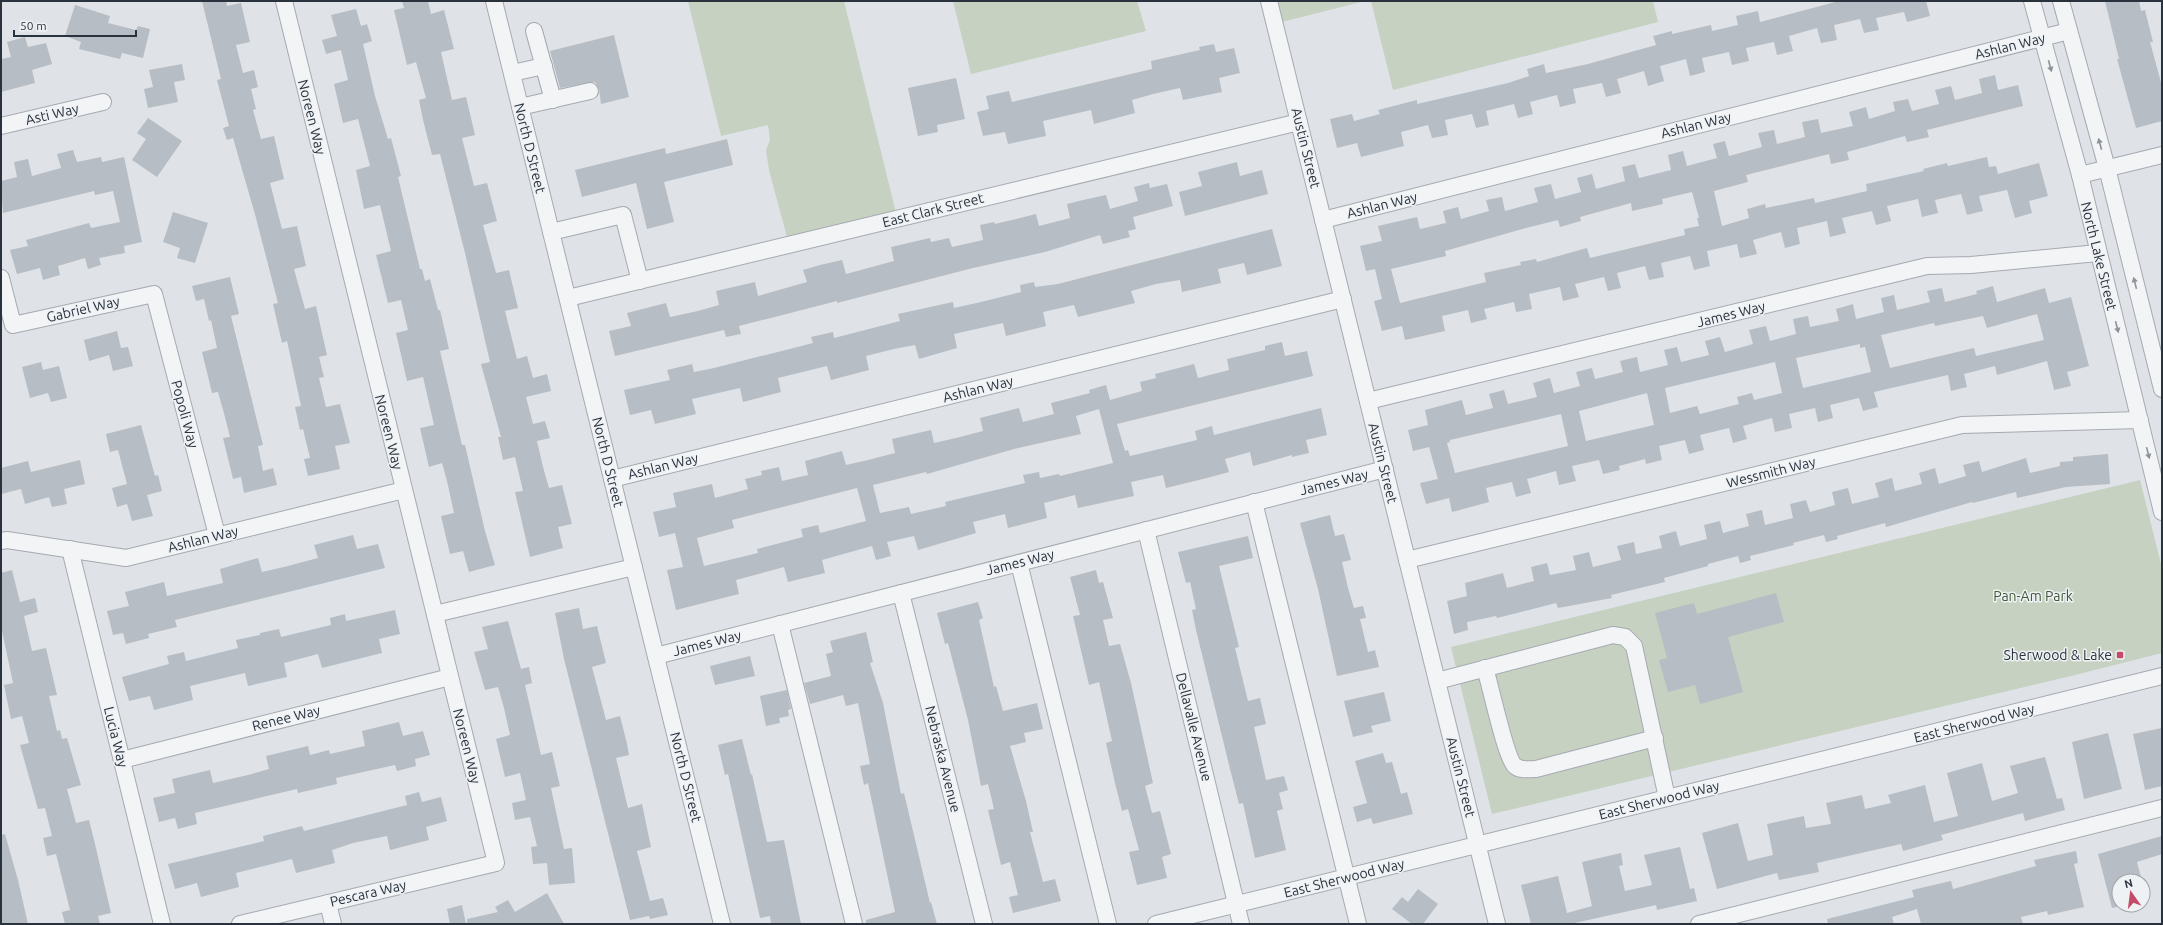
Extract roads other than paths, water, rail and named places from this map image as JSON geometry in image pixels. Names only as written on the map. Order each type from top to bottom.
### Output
[{"type":"street","name":"Noreen Way","points":[[284,1],[496,863]]},
{"type":"street","name":"North D Street","points":[[494,1],[722,924]]},
{"type":"street","name":"Austin Street","points":[[1269,1],[1497,924]]},
{"type":"street","name":"North Lake Street","points":[[2032,1],[2080,175],[2162,512]]},
{"type":"street","name":"North Lake Street","points":[[2061,1],[2107,168],[2162,389]]},
{"type":"street","points":[[534,31],[553,100]]},
{"type":"street","name":"Ashlan Way","points":[[1323,220],[2069,31]]},
{"type":"street","points":[[512,72],[544,66]]},
{"type":"street","points":[[520,107],[590,91]]},
{"type":"street","name":"Asti Way","points":[[1,126],[103,102]]},
{"type":"street","name":"East Clark Street","points":[[568,298],[1299,122]]},
{"type":"street","points":[[2080,175],[2162,154]]},
{"type":"street","points":[[551,232],[623,215],[640,281]]},
{"type":"street","name":"James Way","points":[[1368,401],[1927,266],[1971,265],[2098,253]]},
{"type":"street","name":"Gabriel Way","points":[[1,278],[13,325],[154,294]]},
{"type":"street","name":"Popoli Way","points":[[154,294],[217,535]]},
{"type":"street","name":"Ashlan Way","points":[[612,479],[1343,299]]},
{"type":"street","name":"Wessmith Way","points":[[1407,560],[1962,426],[2140,420]]},
{"type":"street","name":"James Way","points":[[656,656],[1385,468]]},
{"type":"street","name":"Ashlan Way","points":[[1,541],[6,540],[126,558],[404,490]]},
{"type":"street","points":[[1254,502],[1358,924]]},
{"type":"street","name":"Dellavalle Avenue","points":[[1146,530],[1241,924]]},
{"type":"street","name":"Lucia Way","points":[[70,549],[162,924]]},
{"type":"street","points":[[1019,563],[1108,924]]},
{"type":"street","points":[[435,614],[634,567]]},
{"type":"street","name":"Nebraska Avenue","points":[[901,593],[984,924]]},
{"type":"street","points":[[780,624],[854,924]]},
{"type":"street","points":[[1437,681],[1613,635],[1626,637],[1634,646],[1667,798]]},
{"type":"street","points":[[1485,668],[1507,749],[1513,765],[1521,770],[1536,769],[1655,738]]},
{"type":"street","name":"East Sherwood Way","points":[[1156,924],[2162,676]]},
{"type":"street","name":"Renee Way","points":[[122,760],[450,677]]},
{"type":"street","points":[[1699,924],[2162,808]]},
{"type":"street","name":"Pescara Way","points":[[240,924],[496,863]]},
{"type":"street","points":[[328,903],[333,924]]},
{"type":"place","name":"Sherwood & Lake","points":[[2120,655]]},
{"type":"park label","name":"Pan-Am Park","points":[[2033,596]]}]
